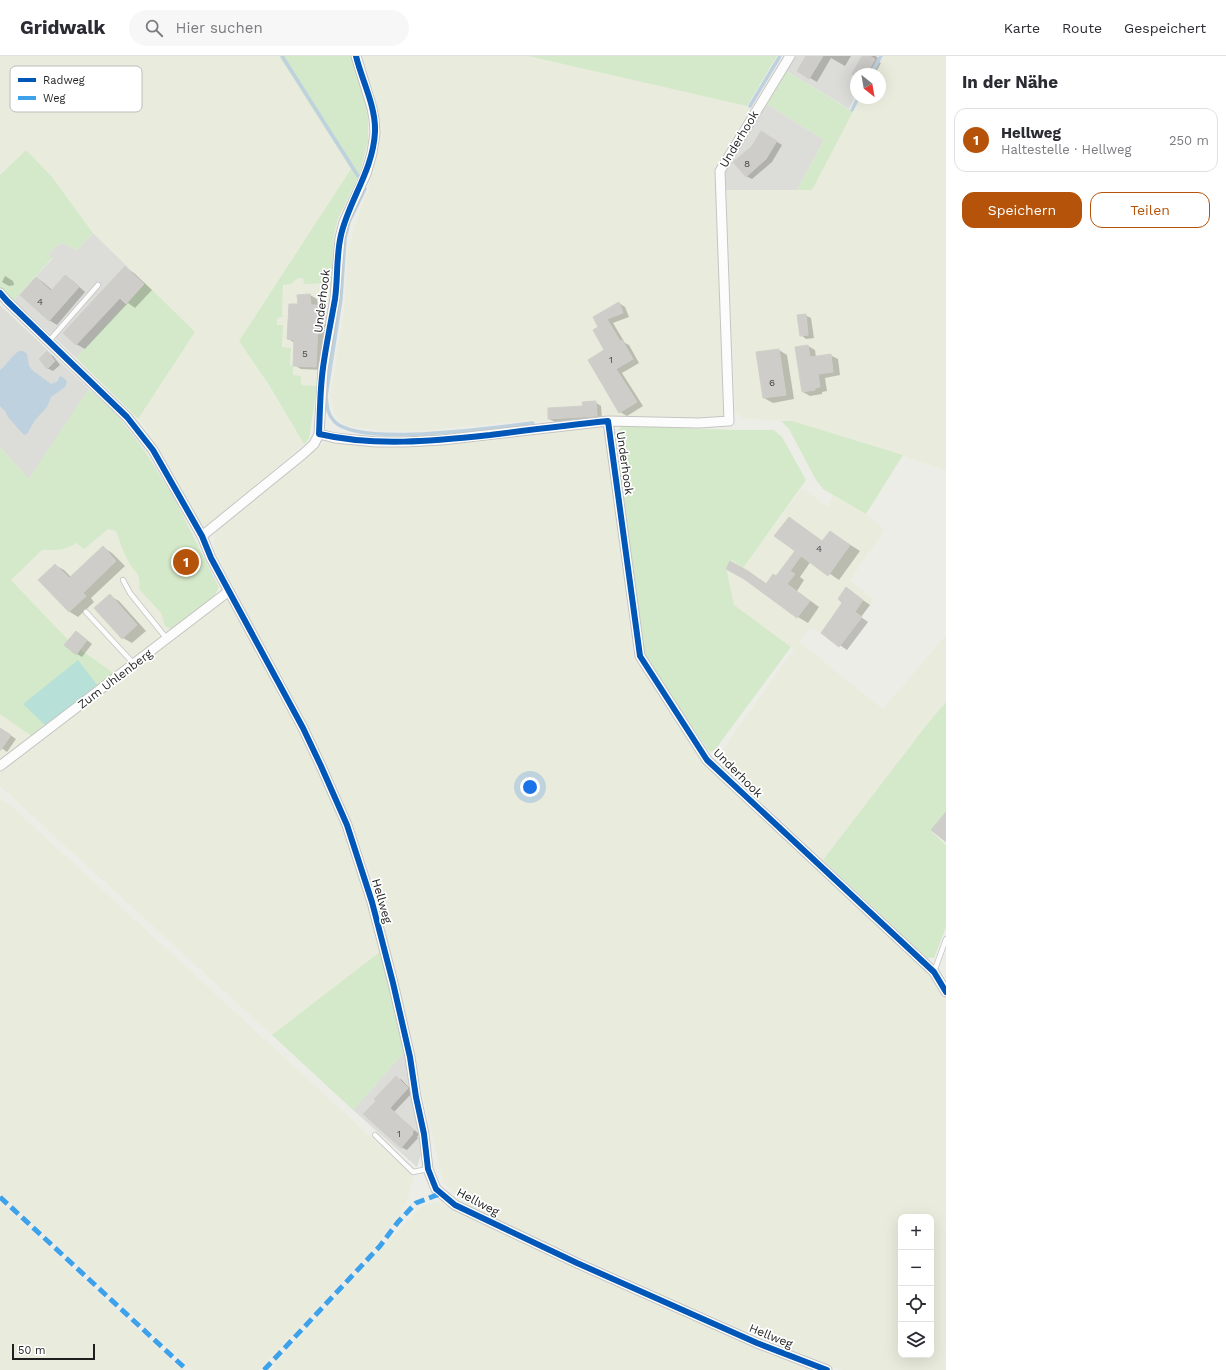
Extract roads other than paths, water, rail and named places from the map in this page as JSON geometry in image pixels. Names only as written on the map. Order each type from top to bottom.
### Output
[{"type":"street","name":"Underhook","points":[[356,56],[372,108],[375,133],[372,153],[366,174],[344,222],[340,238],[335,298],[323,369],[319,434],[342,438],[405,442],[442,440],[608,421],[699,423],[728,422],[720,171],[790,56]]},
{"type":"street","name":"Hellweg","points":[[0,293],[128,417],[153,450],[202,536],[211,558],[303,728],[347,825],[372,902],[410,1057],[416,1097],[424,1134],[428,1169],[436,1189],[455,1205],[577,1263],[757,1343],[827,1370]]},
{"type":"street","name":"Underhook","points":[[608,421],[640,656],[707,760],[934,972],[946,992]]},
{"type":"street","points":[[202,536],[303,454],[314,444],[319,434]]},
{"type":"street","name":"Zum Uhlenberg","points":[[0,766],[229,591]]},
{"type":"lane","points":[[49,341],[98,285]]},
{"type":"lane","points":[[123,580],[130,593],[167,639]]},
{"type":"lane","points":[[86,612],[134,664]]},
{"type":"lane","points":[[934,972],[946,938]]},
{"type":"lane","points":[[375,1135],[413,1172],[428,1169]]},
{"type":"waterway","points":[[282,56],[358,176]]},
{"type":"waterway","points":[[750,106],[780,56]]},
{"type":"waterway","points":[[874,68],[881,56]]},
{"type":"waterway","points":[[852,110],[855,104]]},
{"type":"waterway","points":[[365,189],[349,222],[345,238],[341,299],[326,396],[328,409],[334,421],[348,429],[370,433],[398,435],[429,434],[533,423]]},
{"type":"place","name":"Hellweg","points":[[186,562]]}]
